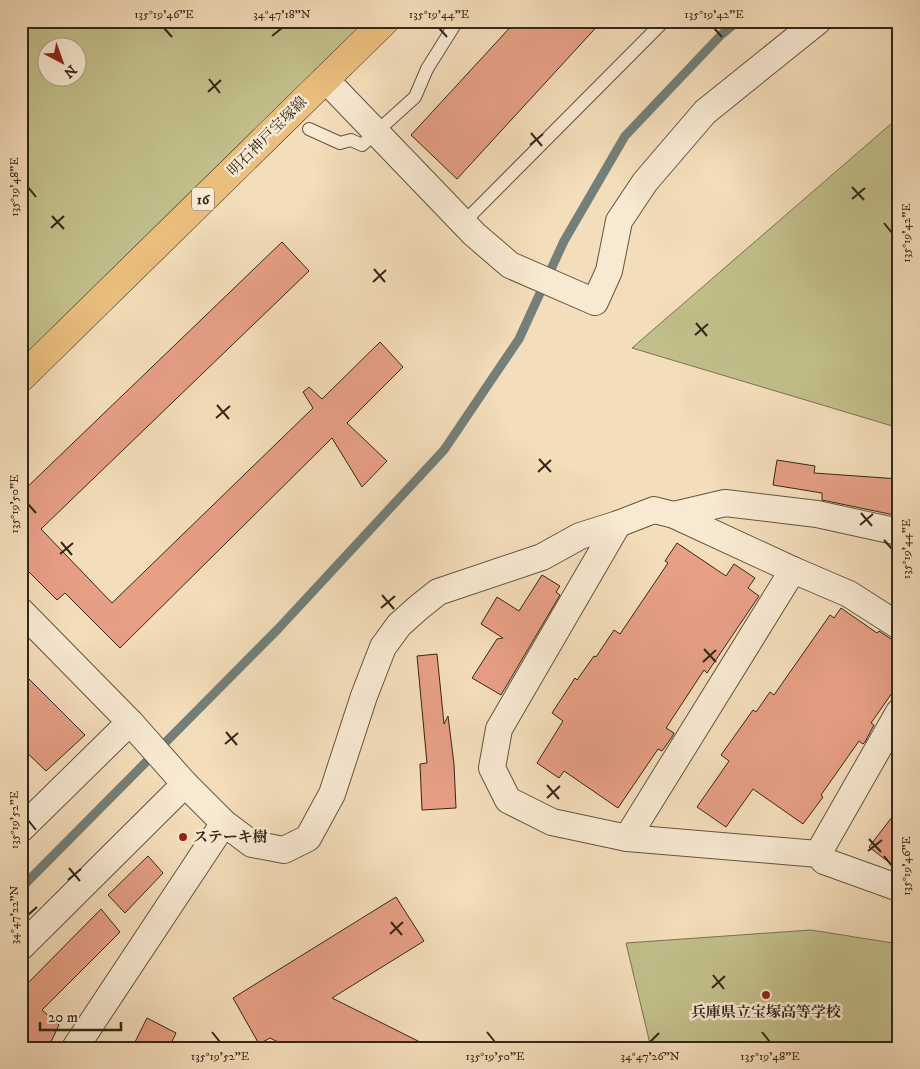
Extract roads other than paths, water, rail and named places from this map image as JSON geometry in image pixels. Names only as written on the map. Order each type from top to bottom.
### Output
[{"type":"main road","name":"明石神戸宝塚線","points":[[21,378],[385,21]]},
{"type":"street","points":[[325,79],[463,223],[510,265],[595,302],[609,271],[619,221],[645,182],[705,112],[818,21]]},
{"type":"street","points":[[674,515],[725,503],[816,514],[899,532]]},
{"type":"street","points":[[21,611],[132,724],[185,784],[224,823],[252,844],[284,850],[308,838],[332,794],[364,696],[383,647],[399,625],[438,592],[542,557],[580,536],[654,510],[674,515],[849,594],[899,626]]},
{"type":"street","points":[[618,524],[499,729],[492,768],[508,800],[552,822],[627,838],[818,854],[824,861],[899,888]]},
{"type":"street","points":[[627,838],[793,570]]},
{"type":"street","points":[[818,854],[899,712]]},
{"type":"street","points":[[21,829],[132,724]]},
{"type":"street","points":[[21,947],[185,784]]},
{"type":"street","points":[[75,1048],[224,823]]},
{"type":"lane","points":[[308,129],[340,143],[351,140],[362,145],[415,97],[427,69],[457,21]]},
{"type":"lane","points":[[463,223],[664,21]]},
{"type":"waterway","points":[[21,888],[278,629],[444,450],[519,339],[564,241],[625,136],[721,35],[738,21]]},
{"type":"place","name":"ステーキ樹","points":[[183,837]]},
{"type":"place","name":"兵庫県立宝塚高等学校","points":[[766,995]]}]
